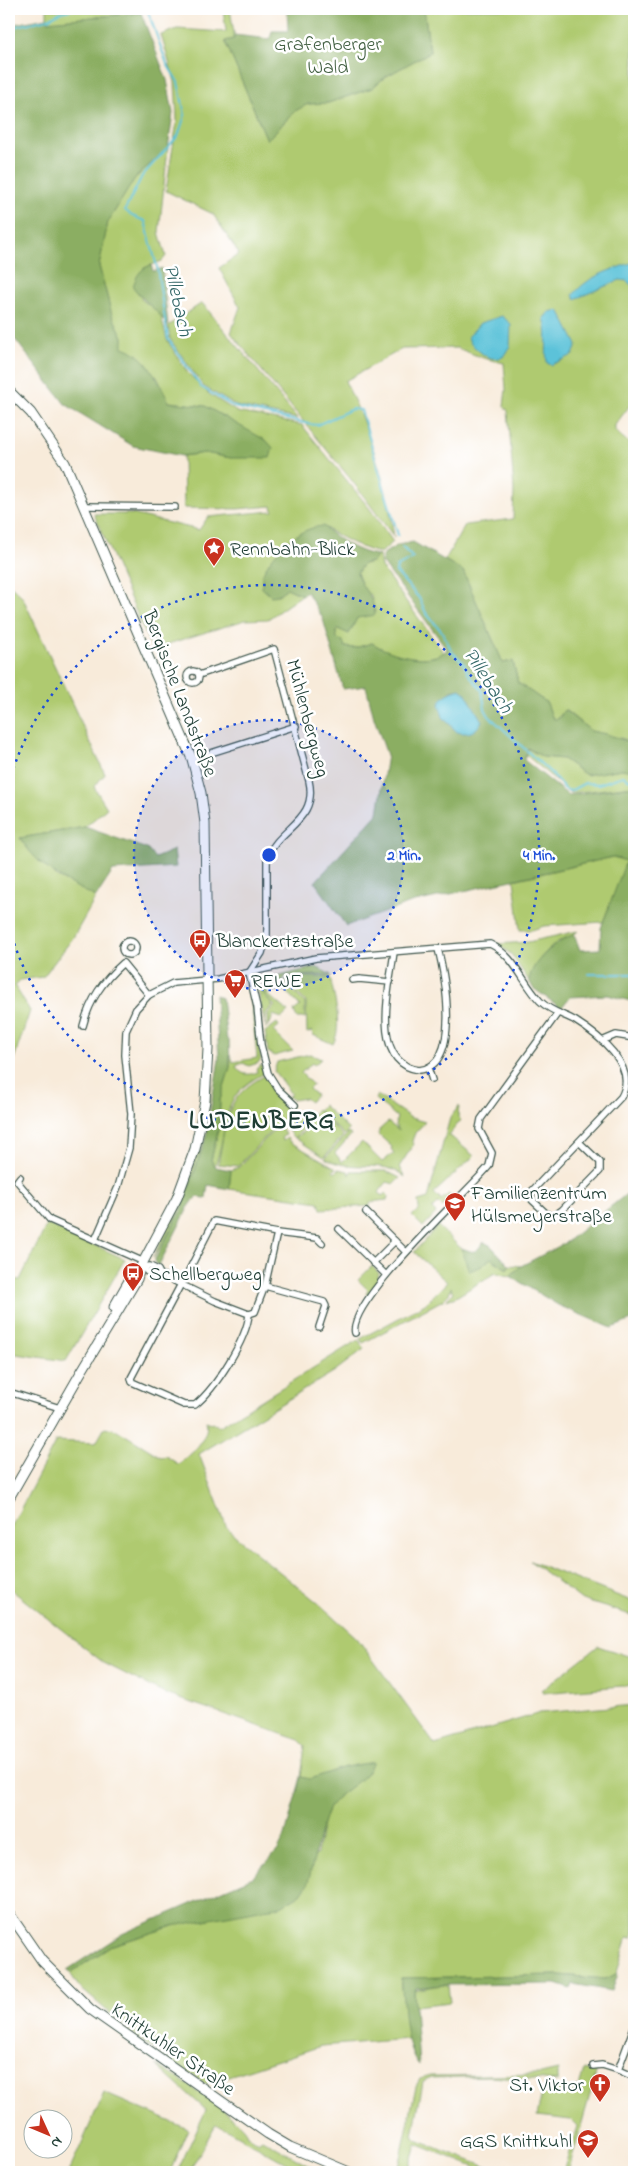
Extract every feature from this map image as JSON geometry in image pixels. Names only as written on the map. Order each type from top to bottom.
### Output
[{"type":"main road","name":"Bergische Landstraße","points":[[9,390],[31,413],[53,444],[84,506],[192,759],[205,824],[207,981],[207,1072],[200,1129],[182,1186],[127,1298],[80,1374],[9,1498]]},
{"type":"main road","name":"Knittkuhler Straße","points":[[9,1913],[51,1972],[100,2018],[251,2124],[329,2168],[349,2172]]},
{"type":"street","points":[[84,506],[175,507]]},
{"type":"street","name":"Mühlenbergweg","points":[[199,675],[274,649],[296,726],[311,789],[310,801],[300,819],[272,847],[267,857],[267,935],[262,953],[249,973]]},
{"type":"street","points":[[192,759],[296,726]]},
{"type":"street","points":[[95,1240],[118,1187],[129,1148],[131,1114],[125,1055],[126,1030],[136,1009],[149,995],[173,983],[207,981],[316,958],[490,944],[507,955],[532,992],[544,1004],[577,1022],[602,1041],[625,1071],[626,1086],[621,1097],[531,1192],[532,1200],[548,1215],[556,1215],[562,1210],[600,1171],[600,1162],[579,1142]]},
{"type":"street","points":[[394,952],[387,1016],[389,1047],[397,1059],[414,1070],[428,1068],[442,1052],[448,1013],[447,989],[438,949]]},
{"type":"street","points":[[83,1026],[89,1007],[98,989],[123,963],[126,954]]},
{"type":"street","points":[[123,963],[149,995]]},
{"type":"street","points":[[249,973],[257,1007],[262,1054],[268,1073],[278,1089],[295,1105]]},
{"type":"street","points":[[352,980],[390,982]]},
{"type":"street","points":[[355,1333],[354,1323],[384,1274],[489,1166],[492,1153],[479,1129],[481,1119],[558,1013]]},
{"type":"street","points":[[602,1041],[616,1035],[634,1038]]},
{"type":"street","points":[[428,1068],[432,1080]]},
{"type":"street","points":[[20,1177],[17,1181],[45,1216],[95,1240],[142,1266],[146,1272],[160,1274],[215,1301],[249,1314],[252,1314],[256,1309],[265,1286],[277,1233]]},
{"type":"street","points":[[366,1212],[406,1252]]},
{"type":"street","points":[[249,1314],[246,1330],[208,1392],[195,1405],[184,1405],[132,1382],[131,1378],[214,1221],[277,1233],[317,1238],[322,1243]]},
{"type":"street","points":[[339,1229],[384,1274]]},
{"type":"street","points":[[373,1263],[395,1241]]},
{"type":"street","points":[[265,1286],[324,1302],[326,1306],[319,1327]]},
{"type":"street","points":[[9,1392],[60,1408]]},
{"type":"street","points":[[618,2070],[634,2027]]},
{"type":"street","points":[[593,2066],[602,2065],[634,2076]]},
{"type":"green space","points":[[47,9],[139,9],[141,13],[47,21]]},
{"type":"green space","points":[[223,9],[230,9],[235,39],[225,41],[267,140],[295,111],[308,104],[328,103],[372,88],[385,77],[430,52],[424,9],[634,9],[634,400],[615,425],[615,431],[630,444],[634,454],[634,757],[629,743],[624,739],[591,731],[565,710],[556,720],[552,717],[547,703],[518,683],[513,661],[503,663],[463,571],[445,560],[465,525],[513,519],[514,490],[508,411],[504,406],[506,389],[504,363],[483,358],[457,348],[402,349],[345,381],[362,418],[376,457],[387,497],[394,537],[353,482],[231,333],[240,307],[219,268],[239,254],[213,214],[166,191],[177,121],[175,82],[161,35],[177,29],[226,32]]},
{"type":"green space","name":"Grafenberger Wald","points":[[287,9],[424,9],[430,52],[385,77],[372,88],[328,103],[308,104],[295,111],[267,140],[225,41],[234,39],[234,35],[270,39],[272,31],[288,31]]},
{"type":"green space","points":[[141,13],[167,80],[173,113],[168,148],[135,178],[108,222],[99,266],[112,315],[123,337],[123,347],[138,356],[151,369],[169,402],[205,406],[267,441],[273,448],[270,458],[231,458],[205,453],[182,456],[133,446],[65,404],[14,338],[9,339],[9,25],[47,18],[48,21]]},
{"type":"green space","points":[[168,148],[159,232],[166,256],[162,261],[144,268],[141,299],[160,313],[167,340],[188,373],[209,394],[237,412],[302,425],[370,509],[393,542],[382,552],[377,552],[352,543],[323,526],[278,595],[287,588],[302,595],[268,619],[245,620],[152,649],[94,514],[132,514],[199,530],[208,517],[273,511],[272,506],[237,509],[184,508],[183,456],[205,453],[231,458],[224,417],[205,406],[169,402],[157,377],[122,347],[123,337],[112,315],[99,266],[108,222],[135,178]]},
{"type":"green space","points":[[151,265],[153,271],[162,268],[168,326],[133,287],[139,273]]},
{"type":"green space","points":[[202,303],[298,419],[236,406],[203,386],[170,339],[168,326]]},
{"type":"green space","points":[[323,526],[356,549],[379,555],[372,562],[363,564],[357,573],[370,598],[375,615],[357,618],[349,634],[338,629],[336,631],[337,639],[343,641],[345,647],[355,648],[372,643],[389,651],[422,658],[432,657],[447,649],[382,562],[383,554],[398,545],[413,542],[463,571],[503,663],[513,661],[518,683],[547,703],[552,717],[556,720],[564,710],[591,731],[629,742],[634,757],[634,771],[622,769],[586,775],[563,759],[543,757],[528,748],[524,760],[568,795],[634,786],[634,1002],[608,995],[570,997],[561,1008],[533,988],[529,981],[534,966],[539,959],[552,947],[574,934],[580,950],[600,949],[601,928],[626,861],[613,857],[411,903],[346,926],[315,882],[378,813],[387,755],[374,718],[366,686],[343,689],[323,619],[307,592],[302,595],[287,588],[278,595],[271,596],[262,588],[262,575],[280,549],[296,536]],"holes":[[[459,689],[465,692],[481,721],[457,732],[443,717],[451,691]]]},
{"type":"green space","points":[[379,555],[381,567],[444,653],[417,658],[407,657],[380,648],[372,643],[355,648],[345,647],[337,639],[336,630],[338,629],[349,634],[357,618],[366,615],[372,616],[375,612],[371,596],[364,590],[357,573],[363,564],[372,562]]},
{"type":"green space","points":[[9,584],[22,596],[105,774],[94,787],[107,808],[85,827],[20,838],[57,877],[96,897],[73,938],[43,977],[20,980],[15,986],[30,1011],[14,1059],[9,1060],[9,856],[14,839],[9,831],[9,635],[11,623],[9,623]]},
{"type":"green space","points":[[526,748],[543,757],[563,759],[586,775],[622,769],[634,771],[634,786],[570,793],[525,754]]},
{"type":"green space","points":[[85,827],[147,849],[155,858],[174,850],[176,867],[113,871],[96,897],[44,866],[20,838]]},
{"type":"green space","points":[[613,857],[627,861],[603,922],[544,926],[532,930],[520,930],[514,880]]},
{"type":"green space","points":[[578,931],[556,943],[546,952],[536,964],[529,981],[511,954],[497,944],[528,942]]},
{"type":"green space","points":[[316,967],[331,975],[286,976],[283,980],[276,981],[263,994],[273,1006],[266,1013],[265,1025],[258,989],[263,987],[261,981]]},
{"type":"green space","points":[[330,977],[338,1020],[336,1037],[333,1044],[313,1035],[312,1031],[307,1033],[306,1002],[285,981],[288,978]]},
{"type":"green space","points":[[283,981],[305,1003],[305,1018],[297,1018],[294,1011],[300,1006],[281,986],[277,990],[272,989],[267,994],[288,1012],[282,1018],[273,1015],[270,1024],[265,1028],[268,1024],[268,1013],[275,1006],[264,994],[277,982]]},
{"type":"green space","points":[[250,991],[261,1059],[258,1063],[249,1066],[243,1063],[236,1066],[242,1073],[251,1074],[257,1072],[256,1069],[261,1065],[265,1073],[249,1082],[232,1102],[215,1166],[211,1160],[219,1127],[220,1100],[230,1067],[231,1055],[233,1062],[257,1058]]},
{"type":"green space","points":[[215,995],[222,998],[227,1040],[229,1040],[230,1067],[220,1100],[219,1127],[211,1160],[216,1167],[231,1170],[229,1189],[208,1185],[206,1198],[196,1197],[188,1208],[158,1267],[154,1261],[182,1209],[206,1137],[219,1059]]},
{"type":"green space","points":[[277,1023],[279,1026],[273,1031],[293,1051],[274,1056],[268,1052],[265,1032]]},
{"type":"green space","points":[[310,1054],[321,1059],[314,1065],[312,1063],[301,1073],[313,1085],[309,1089],[316,1095],[310,1102],[305,1098],[293,1100],[288,1096],[291,1094],[274,1071],[277,1062]]},
{"type":"green space","points":[[266,1075],[274,1088],[291,1105],[284,1114],[282,1124],[274,1128],[238,1166],[218,1164],[226,1123],[234,1101],[252,1083]]},
{"type":"green space","points":[[212,1077],[206,1125],[194,1172],[176,1217],[153,1258],[189,1179],[204,1129]]},
{"type":"green space","points":[[377,1095],[411,1118],[425,1122],[415,1133],[412,1141],[414,1144],[399,1167],[405,1177],[396,1171],[386,1168],[345,1165],[325,1158],[348,1133],[351,1135],[335,1153],[342,1162],[362,1142],[382,1162],[394,1153],[391,1149],[392,1147],[379,1135],[379,1130],[388,1122],[399,1131],[395,1125],[397,1117],[375,1099]]},
{"type":"green space","points":[[323,1105],[349,1130],[344,1135],[318,1110]]},
{"type":"green space","points":[[459,1106],[458,1117],[461,1120],[449,1135],[474,1156],[434,1193],[441,1200],[449,1194],[452,1197],[442,1207],[438,1203],[432,1209],[436,1213],[423,1227],[412,1216],[419,1209],[418,1201],[428,1198],[450,1118]]},
{"type":"green space","points":[[317,1110],[343,1136],[324,1157],[295,1138],[307,1129],[303,1123]]},
{"type":"green space","points":[[297,1111],[306,1118],[301,1123],[305,1127],[294,1138],[289,1132],[287,1123],[292,1112]]},
{"type":"green space","points":[[281,1126],[285,1135],[281,1138],[283,1141],[287,1138],[290,1142],[336,1168],[333,1171],[335,1173],[338,1169],[348,1171],[350,1175],[351,1171],[386,1171],[400,1178],[394,1184],[387,1182],[379,1192],[382,1196],[386,1193],[388,1196],[387,1200],[370,1202],[370,1206],[321,1209],[319,1202],[229,1189],[231,1170],[239,1167],[274,1130]]},
{"type":"green space","points":[[634,1188],[634,1319],[612,1328],[558,1305],[510,1276],[521,1266],[565,1243]]},
{"type":"green space","points":[[47,1224],[125,1259],[66,1361],[9,1353],[9,1279],[20,1280]]},
{"type":"green space","points":[[438,1226],[480,1267],[491,1258],[507,1269],[509,1265],[521,1266],[510,1276],[495,1273],[456,1297],[446,1300],[453,1293],[451,1287],[449,1294],[443,1300],[363,1343],[360,1339],[425,1304],[447,1282],[414,1252]]},
{"type":"green space","points":[[484,1242],[491,1246],[509,1265],[507,1269],[491,1258],[480,1267],[469,1271],[461,1248],[475,1251]]},
{"type":"green space","points":[[372,1266],[379,1273],[378,1278],[380,1278],[367,1295],[368,1290],[358,1280]]},
{"type":"green space","points":[[358,1340],[364,1349],[335,1371],[199,1454],[227,1528],[317,1602],[357,1638],[435,1745],[540,1713],[634,1705],[634,1932],[632,1938],[628,1937],[616,1974],[606,1979],[559,1975],[401,1978],[408,2039],[321,2046],[205,2084],[145,2043],[79,1987],[70,1973],[113,1945],[173,1926],[317,1854],[324,1818],[331,1803],[370,1770],[345,1767],[310,1780],[301,1777],[305,1746],[299,1740],[163,1693],[104,1663],[9,1588],[9,1531],[56,1441],[96,1443],[105,1427],[117,1430],[161,1457],[166,1456],[178,1464],[203,1439],[207,1427],[206,1421],[220,1426]]},
{"type":"green space","points":[[530,1561],[634,1602],[634,1616],[582,1600]]},
{"type":"green space","points":[[598,1646],[634,1658],[634,1685],[543,1693],[542,1690]]},
{"type":"green space","points":[[373,1762],[370,1769],[337,1798],[328,1809],[307,1885],[301,1894],[281,1906],[173,1926],[113,1945],[70,1973],[67,1970],[122,1934],[253,1877],[278,1850],[285,1836],[301,1777],[310,1779],[345,1767]]},
{"type":"green space","points":[[618,1974],[612,1991],[573,1984],[571,1989],[556,1984],[441,1985],[416,1988],[414,1993],[419,2065],[410,2047],[405,2023],[401,1978],[559,1975],[606,1979]]},
{"type":"green space","points":[[441,1985],[448,1986],[450,2002],[415,2006],[414,1990]]},
{"type":"green space","points":[[156,2065],[177,2077],[221,2108],[243,2128],[247,2135],[258,2142],[262,2139],[319,2172],[302,2172],[216,2124],[189,2172],[177,2172],[206,2110]]},
{"type":"green space","points":[[558,2070],[558,2081],[491,2076],[432,2078],[423,2082],[413,2135],[416,2140],[500,2172],[487,2172],[416,2144],[408,2172],[398,2172],[416,2086],[420,2079],[431,2076],[541,2074]]},
{"type":"green space","points":[[584,2070],[591,2072],[597,2070],[568,2172],[563,2172],[577,2126],[571,2120],[537,2116],[542,2092],[579,2087]]},
{"type":"green space","points":[[104,2093],[188,2129],[170,2172],[69,2172]]},
{"type":"water","points":[[634,262],[634,288],[627,281],[620,280],[575,299],[573,295],[579,288],[593,278]]},
{"type":"water","points":[[559,310],[577,345],[573,355],[551,365],[547,363],[544,318],[549,312]]},
{"type":"water","points":[[502,316],[511,324],[510,346],[503,357],[488,357],[470,343],[468,337],[480,323]]},
{"type":"water","points":[[460,689],[465,692],[482,721],[475,730],[469,733],[457,732],[443,717],[439,704],[447,694]]},
{"type":"waterway","name":"Pillebach","points":[[9,28],[48,19],[61,12],[74,9]]},
{"type":"waterway","name":"Pillebach","points":[[147,9],[167,64],[178,82],[185,115],[178,136],[142,176],[125,210],[132,216],[145,221],[157,267],[168,339],[201,387],[234,407],[317,425],[352,409],[361,410],[398,535]]},
{"type":"waterway","name":"Pillebach","points":[[402,547],[413,558],[397,567],[396,572],[419,598],[426,613],[443,633],[452,652],[463,662],[468,673],[482,690],[485,709],[489,716],[552,774],[565,789],[570,791],[585,783],[599,784],[623,776],[634,782]]},
{"type":"waterway","points":[[589,974],[634,974]]},
{"type":"place","name":"Rennbahn-Blick","points":[[214,567]]},
{"type":"place","name":"Blanckertzstraße","points":[[200,959]]},
{"type":"place","name":"REWE","points":[[235,999]]},
{"type":"place","name":"Familienzentrum Hülsmeyerstraße","points":[[455,1222]]},
{"type":"place","name":"Schellbergweg","points":[[133,1292]]},
{"type":"place","name":"St. Viktor","points":[[600,2103]]},
{"type":"place","name":"GGS Knittkuhl","points":[[588,2159]]},
{"type":"district","name":"LUDENBERG","points":[[262,1119]]}]
